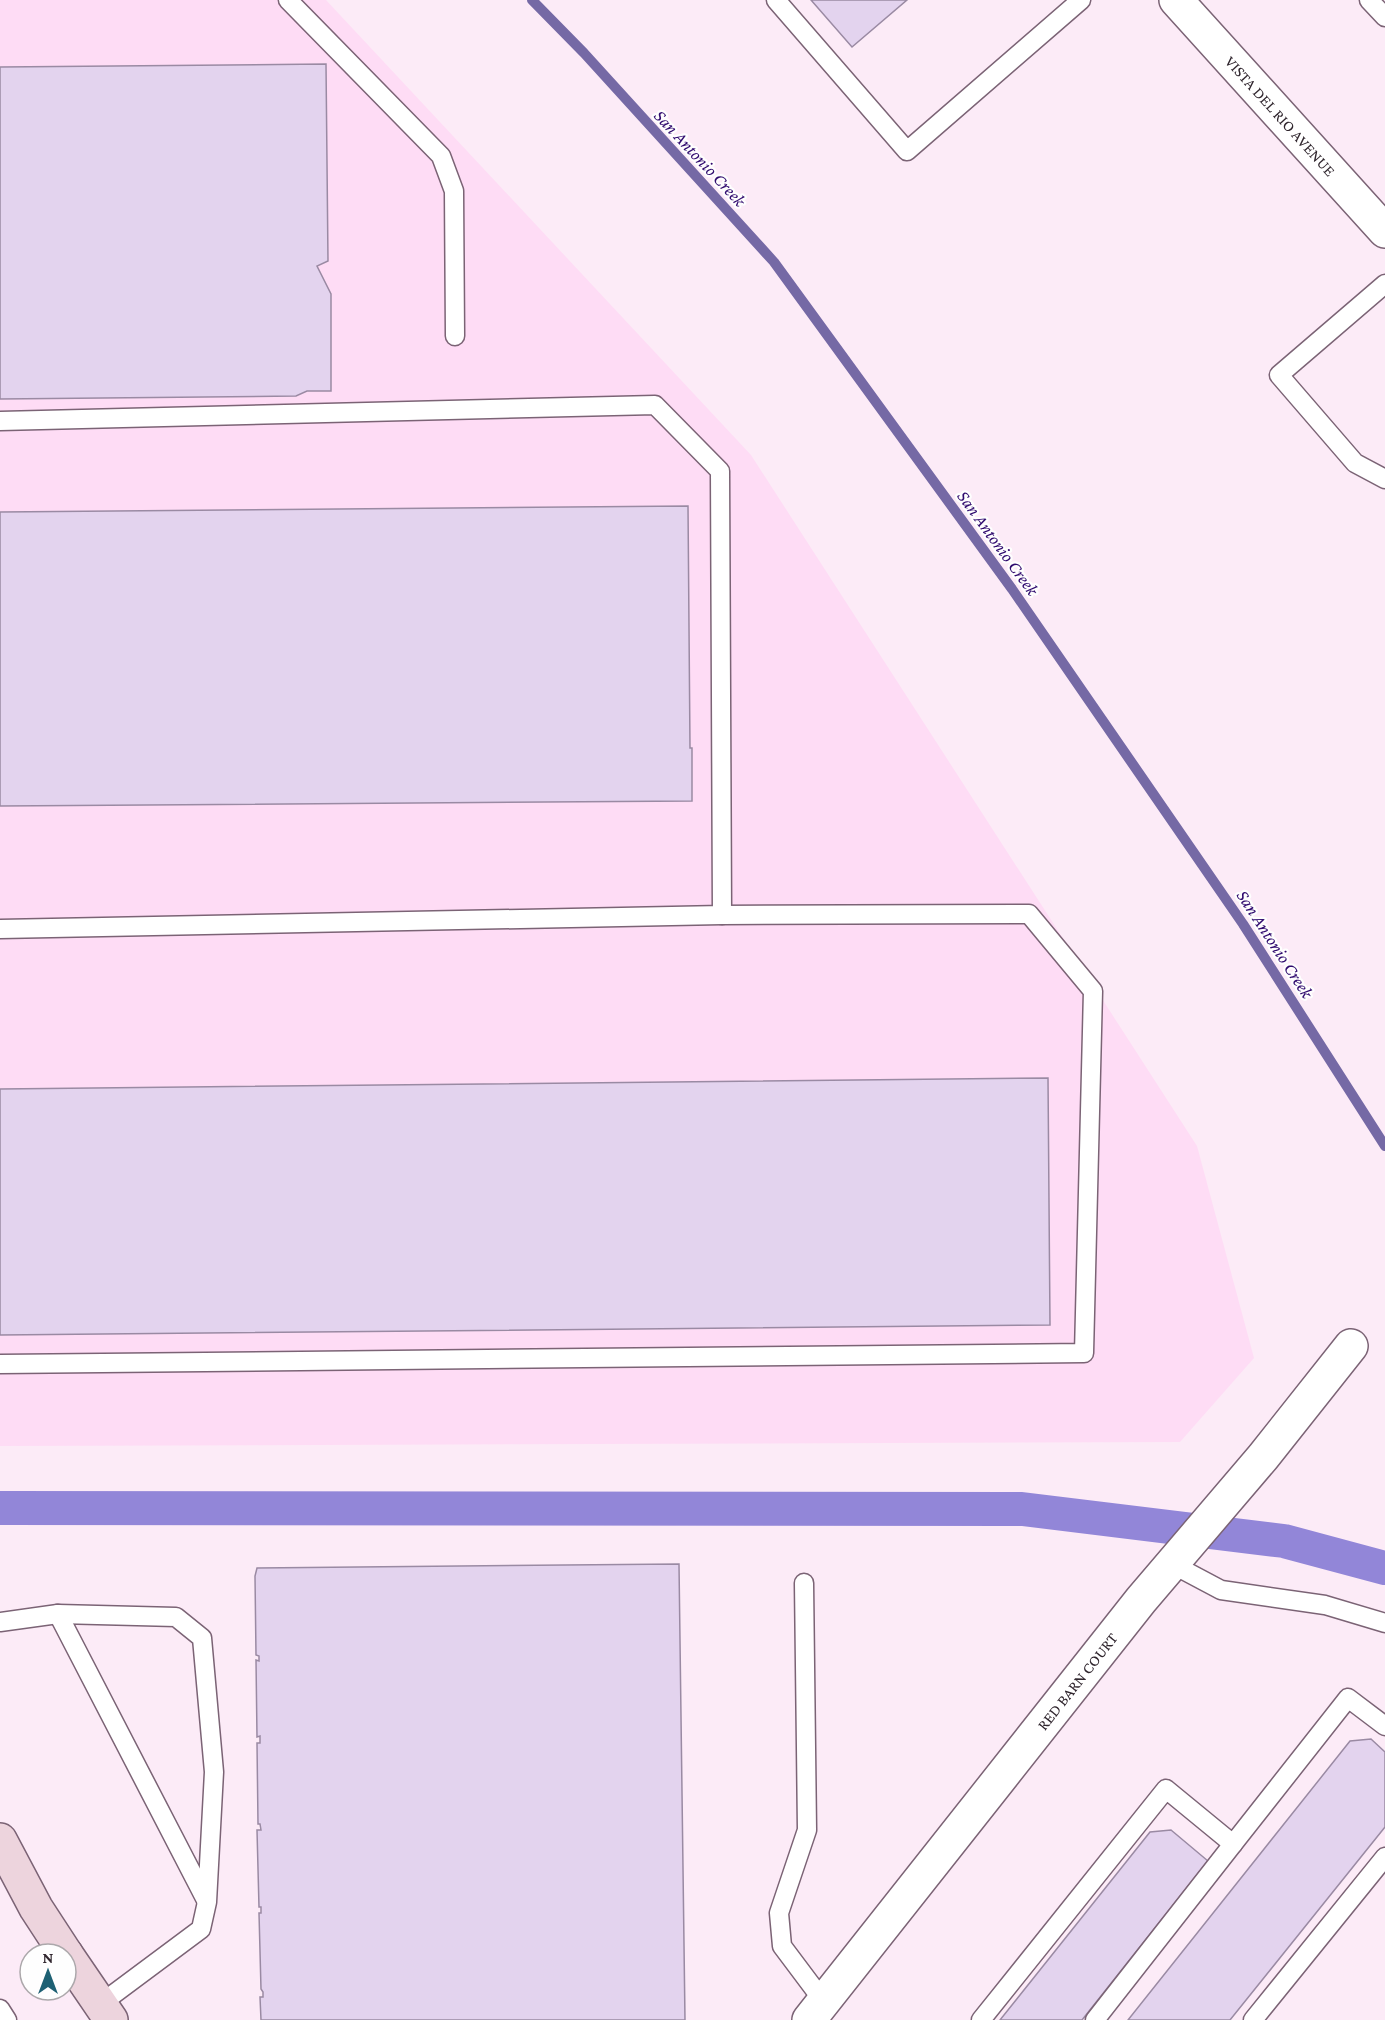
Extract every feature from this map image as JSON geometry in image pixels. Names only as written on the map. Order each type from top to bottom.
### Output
[{"type":"street","name":"VISTA DEL RIO AVENUE","points":[[1176,0],[1385,231]]},
{"type":"street","name":"RED BARN COURT","points":[[816,2011],[1141,1600],[1263,1456],[1351,1346]]},
{"type":"street","points":[[0,1840],[36,1908],[58,1942]]},
{"type":"street","points":[[78,1972],[105,2012]]},
{"type":"lane","points":[[288,0],[441,156],[454,191],[455,336]]},
{"type":"lane","points":[[776,0],[907,151],[1081,0]]},
{"type":"lane","points":[[1369,0],[1385,17]]},
{"type":"lane","points":[[1385,284],[1279,375],[1355,463],[1385,479]]},
{"type":"lane","points":[[0,421],[656,405],[720,471],[722,915]]},
{"type":"lane","points":[[0,929],[722,915],[1029,914],[1093,991],[1084,1353],[0,1364]]},
{"type":"lane","points":[[1172,1564],[1221,1590],[1325,1605],[1385,1623]]},
{"type":"lane","points":[[804,1583],[807,1830],[779,1913],[782,1946],[816,2011]]},
{"type":"lane","points":[[58,1614],[207,1902]]},
{"type":"lane","points":[[0,1623],[58,1614],[176,1617],[202,1638],[214,1772],[207,1902],[201,1929],[105,2012]]},
{"type":"lane","points":[[1095,2020],[1348,1698],[1385,1726]]},
{"type":"lane","points":[[981,2020],[1166,1789],[1233,1844]]},
{"type":"lane","points":[[1253,2020],[1385,1857]]},
{"type":"lane","points":[[0,2009],[7,2020]]},
{"type":"shaded area","points":[[0,0],[326,0],[751,455],[1197,1146],[1254,1358],[1180,1442],[0,1446]]},
{"type":"building","points":[[811,0],[907,0],[852,47]]},
{"type":"building","points":[[326,64],[328,261],[317,266],[331,294],[331,391],[307,391],[296,396],[0,399],[0,67]]},
{"type":"building","points":[[688,506],[692,801],[0,806],[0,512]]},
{"type":"building","points":[[1048,1078],[1050,1325],[0,1335],[0,1089]]},
{"type":"building","points":[[679,1564],[685,2020],[261,2020],[260,1997],[263,1997],[263,1992],[261,1989],[259,1913],[261,1913],[261,1907],[259,1907],[257,1830],[261,1830],[258,1824],[257,1743],[260,1743],[260,1736],[257,1737],[256,1660],[259,1661],[259,1656],[256,1655],[255,1576],[257,1568]]},
{"type":"building","points":[[1371,1739],[1385,1752],[1385,1827],[1230,2020],[1128,2020],[1350,1741]]},
{"type":"building","points":[[1171,1830],[1208,1861],[1082,2020],[1000,2020],[1150,1832]]},
{"type":"waterway","name":"San Antonio Creek","points":[[532,0],[584,53],[774,262],[1012,589],[1243,924],[1385,1146]]},
{"type":"waterway","points":[[0,1508],[1022,1509],[1284,1541],[1385,1568]]}]
